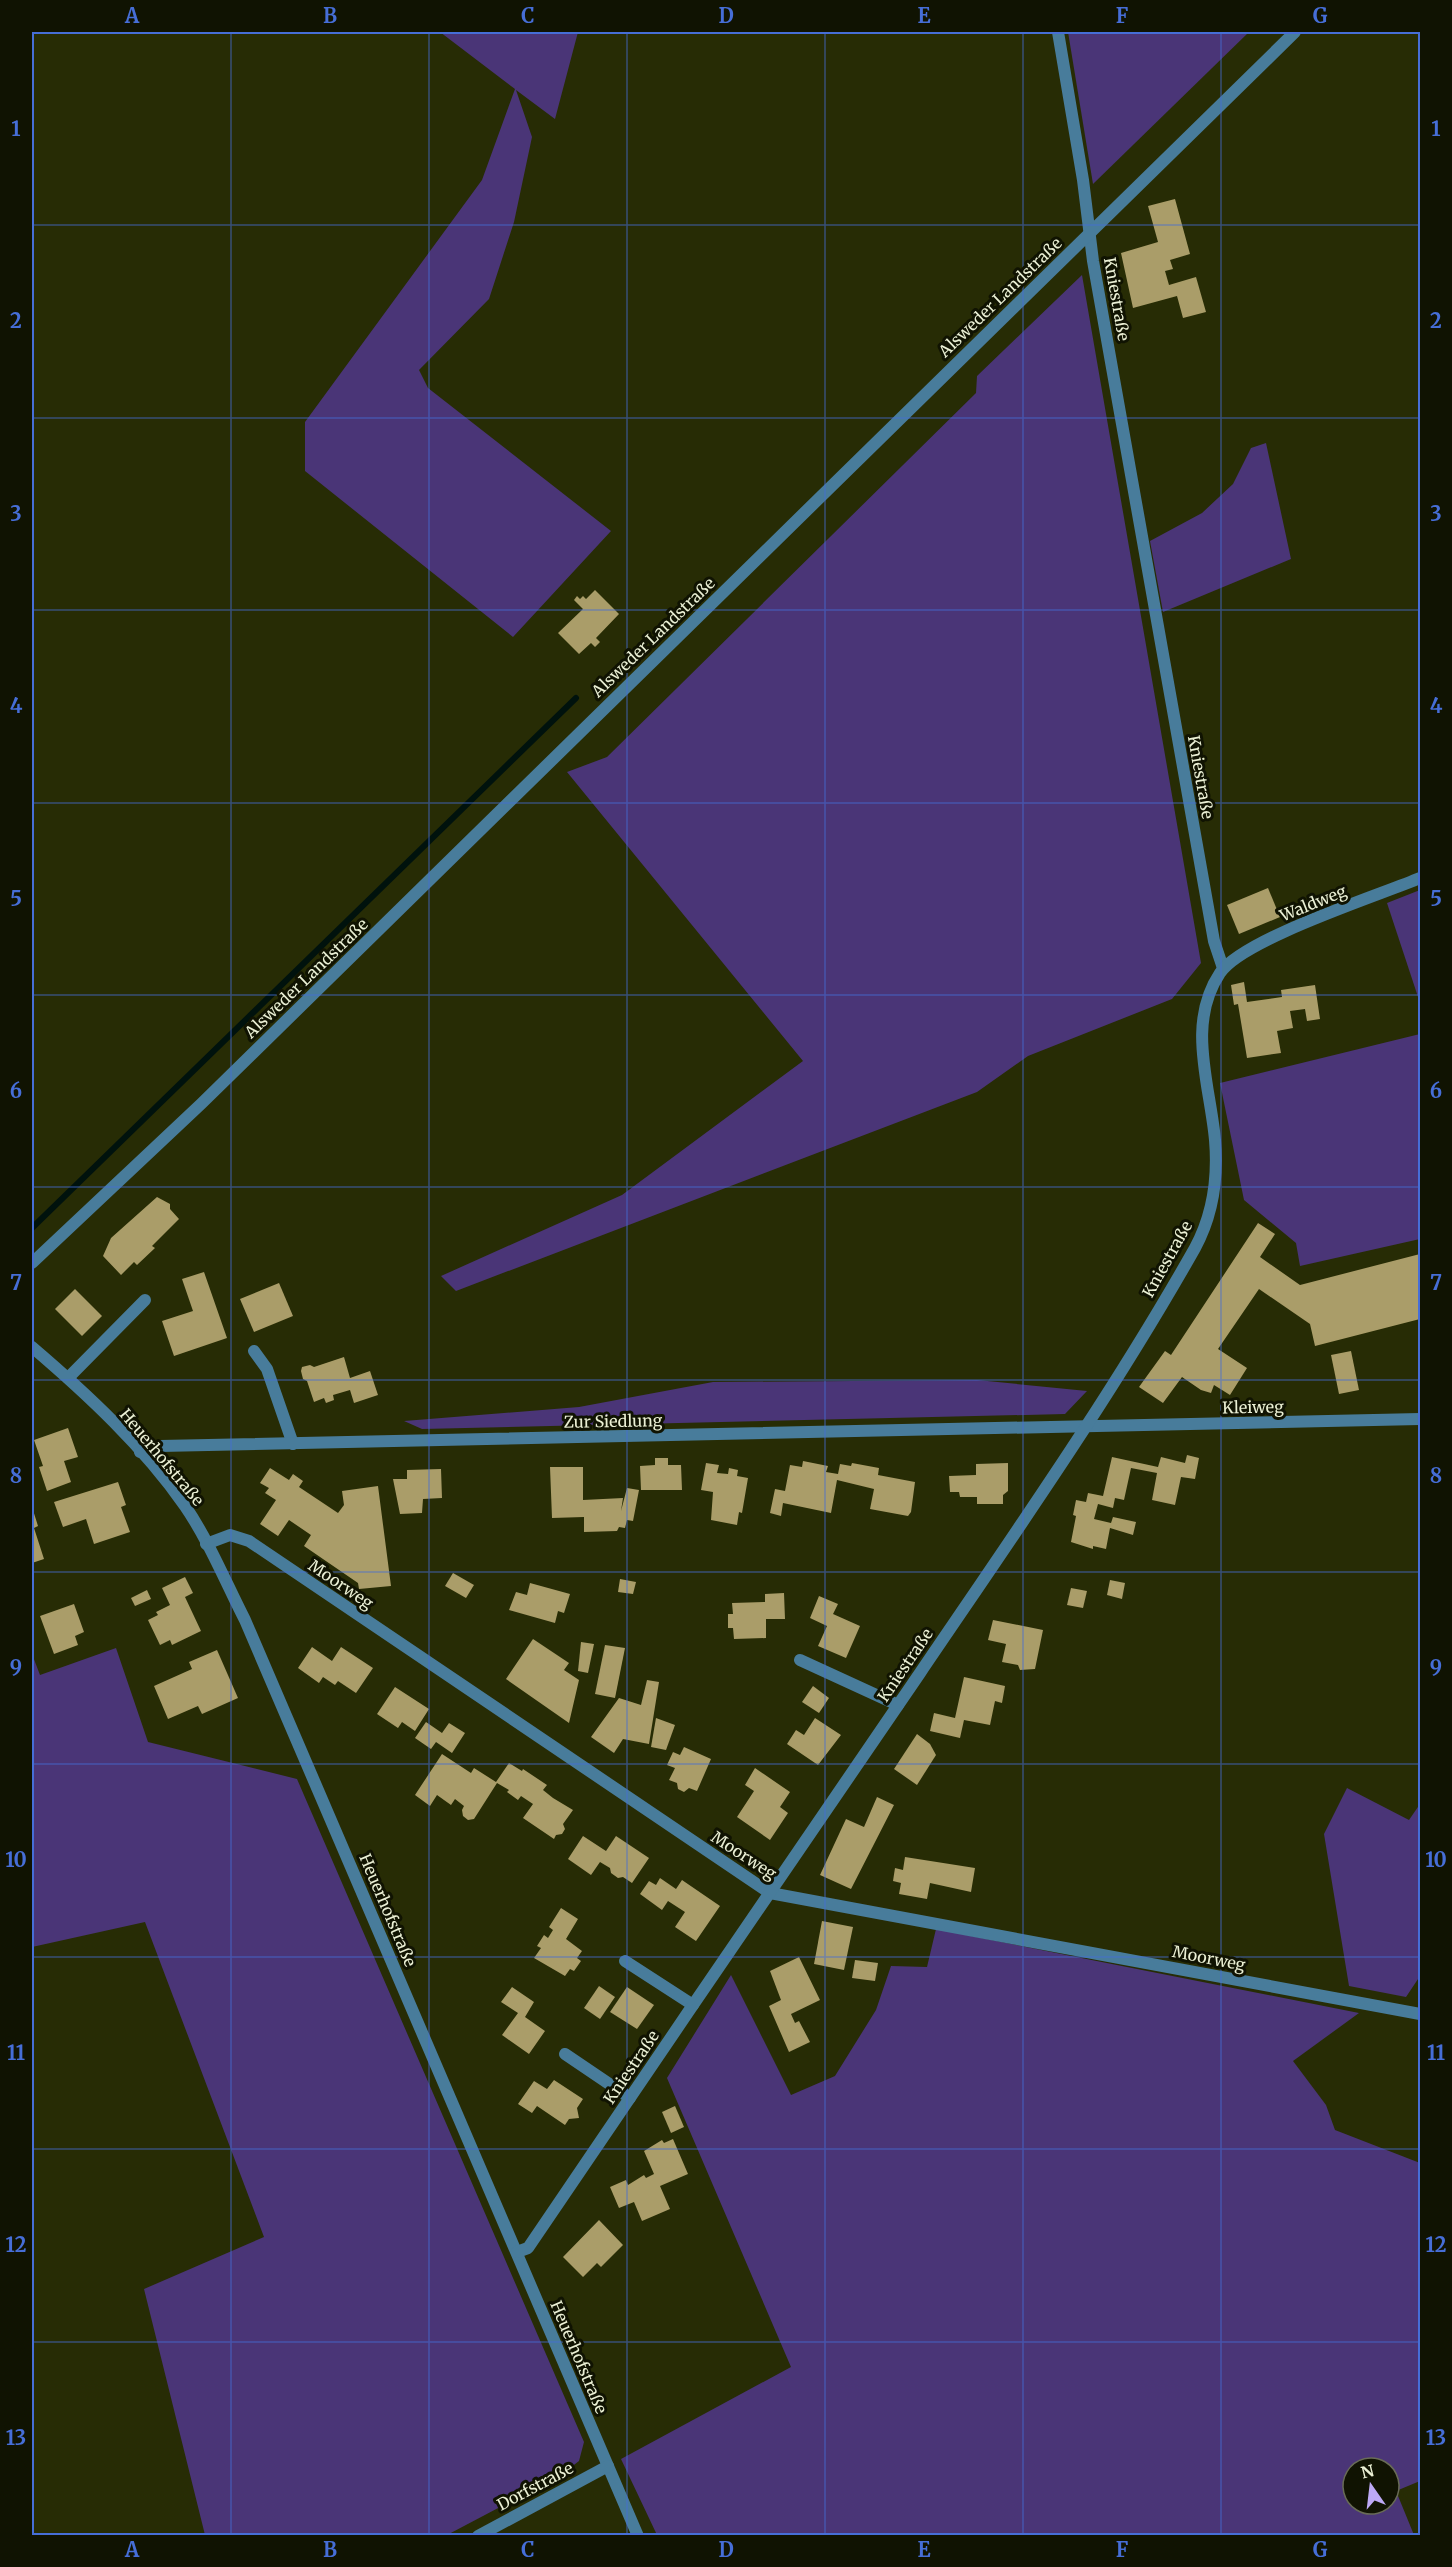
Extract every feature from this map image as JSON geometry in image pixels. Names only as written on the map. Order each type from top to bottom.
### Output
[{"type":"street","name":"Kniestraße","points":[[517,2252],[528,2247],[1087,1427],[1198,1243],[1211,1209],[1216,1172],[1215,1139],[1200,1037],[1209,992],[1223,968],[1214,941],[1089,233],[1083,180],[1058,32]]},
{"type":"street","name":"Alsweder Landstraße","points":[[32,1263],[201,1104],[1295,32]]},
{"type":"street","name":"Waldweg","points":[[1223,968],[1241,954],[1269,938],[1420,879]]},
{"type":"street","points":[[68,1378],[145,1300]]},
{"type":"street","name":"Heuerhofstraße","points":[[32,1347],[68,1378],[140,1452],[185,1507],[245,1620],[638,2535]]},
{"type":"street","points":[[255,1351],[267,1370],[293,1444]]},
{"type":"street","name":"Kleiweg","points":[[1087,1427],[1420,1419]]},
{"type":"street","name":"Zur Siedlung","points":[[140,1452],[160,1446],[1087,1427]]},
{"type":"street","name":"Moorweg","points":[[206,1544],[230,1535],[249,1541],[770,1893],[1420,2014]]},
{"type":"street","points":[[800,1660],[898,1705]]},
{"type":"street","points":[[625,1961],[693,2005]]},
{"type":"street","points":[[565,2054],[630,2098]]},
{"type":"street","name":"Dorfstraße","points":[[477,2535],[608,2466]]},
{"type":"shaded area","points":[[440,32],[578,32],[555,119],[516,90],[532,137],[514,222],[489,299],[419,370],[428,388],[611,531],[513,637],[305,471],[305,422],[482,180],[515,89]]},
{"type":"shaded area","points":[[1068,32],[1249,32],[1093,184]]},
{"type":"shaded area","points":[[1082,275],[1201,963],[1172,999],[1028,1056],[977,1092],[456,1291],[441,1276],[622,1195],[803,1061],[567,772],[607,757],[976,393],[977,376]]},
{"type":"shaded area","points":[[1266,443],[1291,559],[1163,612],[1150,541],[1202,513],[1233,484],[1251,448]]},
{"type":"shaded area","points":[[1420,890],[1420,1003],[1387,903]]},
{"type":"shaded area","points":[[1420,1034],[1420,1239],[1300,1266],[1296,1243],[1244,1200],[1220,1083]]},
{"type":"shaded area","points":[[977,1380],[1087,1391],[1065,1414],[422,1429],[404,1421],[579,1407],[713,1382]]},
{"type":"shaded area","points":[[116,1648],[148,1742],[297,1779],[584,2442],[579,2461],[561,2475],[447,2535],[205,2535],[144,2289],[264,2237],[145,1922],[32,1947],[32,1654],[40,1675]]},
{"type":"shaded area","points":[[1347,1788],[1409,1820],[1420,1804],[1420,1976],[1406,1997],[1349,1986],[1324,1834]]},
{"type":"shaded area","points":[[936,1929],[1359,2013],[1293,2061],[1326,2105],[1335,2130],[1420,2163],[1420,2481],[1401,2489],[1401,2456],[1341,2456],[1341,2516],[1401,2516],[1401,2503],[1414,2535],[657,2535],[621,2459],[791,2367],[667,2078],[731,1975],[791,2095],[835,2076],[876,2010],[891,1966],[927,1967]]},
{"type":"building","points":[[1175,199],[1190,254],[1170,260],[1173,269],[1165,271],[1169,285],[1196,277],[1206,312],[1183,318],[1177,296],[1133,308],[1121,253],[1158,242],[1148,206]]},
{"type":"building","points":[[595,590],[619,614],[596,638],[600,642],[595,647],[591,643],[579,654],[558,633],[583,609],[574,600],[577,596],[580,599],[583,596],[586,599]]},
{"type":"building","points":[[1268,888],[1280,917],[1239,934],[1227,905]]},
{"type":"building","points":[[1244,982],[1247,1002],[1282,997],[1281,990],[1315,985],[1320,1019],[1307,1021],[1305,1009],[1290,1011],[1293,1028],[1277,1031],[1281,1053],[1247,1058],[1238,1004],[1234,1005],[1231,985]]},
{"type":"building","points":[[157,1197],[170,1204],[170,1209],[179,1219],[152,1246],[155,1248],[137,1265],[134,1262],[121,1275],[103,1256],[111,1238]]},
{"type":"building","points":[[1258,1223],[1275,1234],[1260,1257],[1300,1285],[1420,1254],[1420,1319],[1315,1346],[1310,1324],[1259,1289],[1218,1349],[1247,1368],[1230,1395],[1214,1385],[1211,1393],[1201,1390],[1182,1377],[1163,1403],[1139,1387],[1165,1351],[1171,1355]]},
{"type":"building","points":[[204,1272],[227,1338],[174,1356],[162,1321],[193,1311],[182,1279]]},
{"type":"building","points":[[279,1283],[293,1316],[254,1332],[240,1299]]},
{"type":"building","points":[[75,1289],[102,1316],[82,1336],[55,1309]]},
{"type":"building","points":[[1351,1351],[1359,1390],[1339,1394],[1331,1355]]},
{"type":"building","points":[[344,1357],[350,1378],[370,1371],[378,1395],[354,1403],[350,1390],[333,1395],[334,1400],[326,1403],[324,1398],[314,1402],[307,1381],[303,1379],[302,1367],[310,1365],[314,1367]]},
{"type":"building","points":[[68,1428],[78,1457],[64,1461],[71,1482],[47,1491],[39,1467],[43,1466],[34,1440]]},
{"type":"building","points":[[1187,1455],[1199,1458],[1195,1479],[1181,1477],[1175,1505],[1152,1500],[1157,1473],[1131,1468],[1124,1500],[1115,1498],[1113,1508],[1098,1504],[1094,1519],[1111,1523],[1113,1517],[1136,1522],[1133,1535],[1110,1528],[1106,1549],[1093,1546],[1093,1549],[1071,1542],[1076,1516],[1073,1515],[1076,1500],[1086,1502],[1088,1493],[1103,1496],[1112,1457],[1158,1467],[1161,1457],[1185,1463]]},
{"type":"building","points":[[655,1458],[668,1458],[668,1465],[681,1465],[682,1490],[641,1490],[640,1466],[655,1465]]},
{"type":"building","points":[[803,1461],[828,1466],[826,1472],[838,1474],[840,1464],[851,1466],[852,1463],[879,1468],[878,1475],[915,1482],[911,1512],[908,1516],[870,1509],[874,1489],[837,1480],[831,1513],[783,1503],[781,1516],[770,1513],[775,1489],[785,1491],[790,1465],[802,1467]]},
{"type":"building","points":[[706,1463],[719,1465],[717,1473],[728,1474],[729,1468],[738,1470],[737,1476],[748,1478],[742,1513],[739,1512],[737,1525],[711,1520],[713,1492],[701,1490]]},
{"type":"building","points":[[1008,1463],[1008,1491],[1003,1495],[1003,1504],[977,1504],[977,1497],[960,1497],[959,1492],[950,1492],[949,1476],[976,1475],[976,1464]]},
{"type":"building","points":[[550,1467],[583,1467],[583,1500],[623,1498],[621,1511],[627,1488],[639,1490],[633,1521],[627,1520],[625,1528],[619,1527],[617,1531],[584,1532],[584,1517],[552,1518]]},
{"type":"building","points":[[270,1468],[289,1480],[293,1474],[303,1481],[299,1487],[338,1513],[344,1505],[342,1491],[378,1486],[391,1586],[359,1589],[358,1583],[304,1546],[311,1535],[289,1520],[278,1536],[260,1524],[276,1500],[265,1493],[269,1488],[260,1483]]},
{"type":"building","points":[[441,1469],[442,1498],[423,1499],[422,1513],[400,1514],[393,1479],[407,1479],[407,1470]]},
{"type":"building","points":[[118,1482],[126,1505],[121,1507],[130,1532],[94,1544],[86,1519],[63,1527],[54,1502]]},
{"type":"building","points":[[32,1507],[38,1526],[34,1528],[44,1559],[32,1563]]},
{"type":"building","points":[[453,1573],[474,1585],[466,1598],[445,1586]]},
{"type":"building","points":[[185,1577],[193,1593],[185,1597],[201,1631],[172,1645],[170,1640],[160,1645],[148,1620],[158,1615],[156,1612],[170,1605],[162,1588]]},
{"type":"building","points":[[620,1579],[636,1582],[633,1594],[618,1592]]},
{"type":"building","points":[[1110,1580],[1125,1583],[1122,1599],[1107,1595]]},
{"type":"building","points":[[530,1583],[570,1594],[564,1613],[558,1611],[555,1623],[509,1610],[516,1592],[527,1595]]},
{"type":"building","points":[[1071,1588],[1087,1591],[1083,1608],[1067,1605]]},
{"type":"building","points":[[147,1590],[151,1599],[135,1606],[131,1598]]},
{"type":"building","points":[[784,1593],[785,1619],[766,1619],[766,1638],[734,1639],[733,1628],[728,1628],[728,1614],[733,1614],[732,1603],[765,1602],[765,1594]]},
{"type":"building","points":[[819,1596],[838,1604],[833,1614],[860,1626],[846,1658],[818,1646],[827,1626],[810,1618]]},
{"type":"building","points":[[74,1604],[84,1632],[75,1636],[78,1645],[54,1654],[40,1616]]},
{"type":"building","points":[[993,1620],[1043,1630],[1035,1669],[1020,1670],[1018,1665],[1002,1662],[1006,1644],[988,1640]]},
{"type":"building","points":[[533,1639],[569,1663],[564,1670],[579,1680],[569,1723],[506,1679]]},
{"type":"building","points":[[581,1642],[594,1644],[588,1673],[578,1671]]},
{"type":"building","points":[[605,1645],[625,1648],[615,1698],[595,1694]]},
{"type":"building","points":[[312,1647],[332,1661],[341,1647],[373,1668],[356,1693],[338,1681],[335,1685],[323,1677],[319,1683],[298,1668]]},
{"type":"building","points":[[217,1650],[238,1698],[202,1714],[198,1706],[168,1719],[154,1686],[192,1669],[189,1662]]},
{"type":"building","points":[[964,1677],[1005,1686],[1002,1703],[995,1701],[990,1725],[964,1720],[960,1738],[930,1731],[934,1713],[955,1718]]},
{"type":"building","points":[[647,1680],[659,1682],[649,1744],[623,1739],[614,1753],[591,1737],[619,1698],[641,1705]]},
{"type":"building","points":[[813,1686],[829,1698],[819,1713],[802,1702]]},
{"type":"building","points":[[395,1687],[429,1709],[415,1731],[402,1722],[398,1728],[377,1714]]},
{"type":"building","points":[[656,1718],[675,1725],[666,1750],[651,1747]]},
{"type":"building","points":[[815,1718],[841,1735],[818,1765],[787,1744],[796,1730],[804,1735]]},
{"type":"building","points":[[426,1722],[442,1733],[449,1723],[465,1733],[452,1753],[436,1742],[431,1749],[415,1738]]},
{"type":"building","points":[[917,1734],[930,1744],[936,1755],[917,1785],[894,1769]]},
{"type":"building","points":[[684,1747],[711,1759],[697,1791],[689,1788],[684,1792],[678,1789],[677,1783],[669,1780],[675,1768],[667,1765],[673,1752],[680,1755]]},
{"type":"building","points":[[442,1754],[471,1773],[474,1768],[496,1782],[509,1763],[522,1771],[523,1769],[547,1785],[543,1790],[573,1810],[563,1824],[565,1829],[562,1834],[556,1835],[554,1839],[523,1818],[533,1804],[521,1796],[518,1800],[507,1792],[509,1790],[497,1783],[474,1819],[468,1820],[463,1816],[464,1806],[455,1799],[451,1805],[437,1795],[430,1806],[415,1795]]},
{"type":"building","points":[[755,1768],[790,1792],[780,1807],[788,1813],[770,1840],[737,1817],[754,1791],[745,1785]]},
{"type":"building","points":[[877,1797],[894,1805],[851,1889],[820,1875],[846,1819],[864,1827]]},
{"type":"building","points":[[583,1836],[606,1851],[616,1836],[649,1858],[632,1883],[623,1877],[618,1878],[611,1873],[610,1868],[600,1862],[591,1875],[568,1859]]},
{"type":"building","points":[[905,1857],[975,1868],[971,1892],[930,1883],[927,1899],[899,1894],[901,1883],[893,1881],[895,1868],[903,1870]]},
{"type":"building","points":[[660,1878],[676,1889],[682,1880],[720,1906],[696,1941],[675,1927],[685,1912],[668,1901],[662,1910],[640,1894],[649,1881],[656,1885]]},
{"type":"building","points":[[561,1908],[578,1919],[566,1939],[582,1951],[577,1958],[581,1961],[574,1971],[570,1969],[565,1976],[534,1958],[541,1948],[537,1946],[544,1935],[548,1938],[553,1930],[549,1927]]},
{"type":"building","points":[[822,1921],[853,1927],[844,1970],[814,1964]]},
{"type":"building","points":[[799,1957],[820,2000],[791,2014],[795,2023],[799,2021],[810,2042],[789,2052],[769,2006],[781,2000],[770,1971]]},
{"type":"building","points":[[855,1960],[878,1963],[875,1981],[852,1978]]},
{"type":"building","points":[[599,1986],[615,1997],[600,2019],[584,2008]]},
{"type":"building","points":[[512,1987],[534,2002],[525,2017],[545,2031],[529,2054],[502,2035],[518,2013],[501,2002]]},
{"type":"building","points":[[627,1987],[654,2005],[637,2029],[610,2012]]},
{"type":"building","points":[[554,2080],[583,2099],[577,2108],[579,2118],[569,2119],[565,2125],[537,2106],[532,2113],[518,2104],[534,2081],[547,2089]]},
{"type":"building","points":[[675,2106],[684,2127],[671,2133],[662,2112]]},
{"type":"building","points":[[673,2139],[688,2174],[660,2186],[670,2209],[642,2221],[634,2202],[619,2208],[610,2187],[626,2180],[628,2185],[644,2175],[646,2178],[654,2174],[644,2151],[662,2140],[664,2143]]},
{"type":"building","points":[[599,2220],[623,2245],[601,2267],[597,2263],[583,2277],[563,2257]]},
{"type":"waterway","points":[[32,1228],[576,698]]}]
